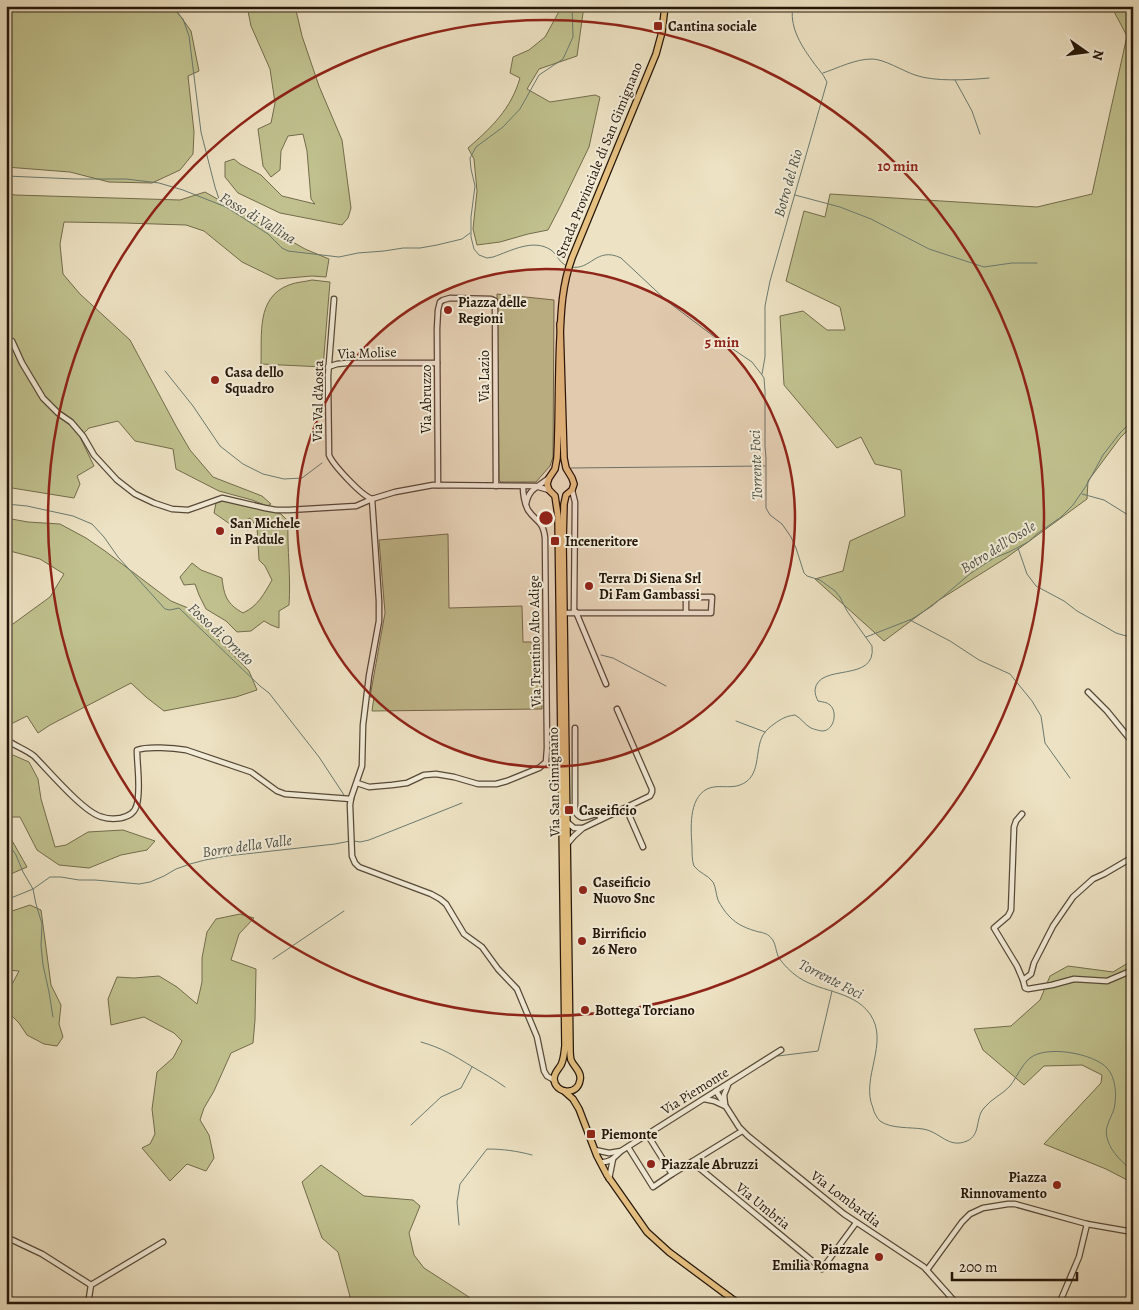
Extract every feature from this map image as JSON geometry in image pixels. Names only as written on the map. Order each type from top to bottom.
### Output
[{"type":"main road","name":"Strada Provinciale di San Gimignano","points":[[560,324],[561,301],[572,258],[656,54],[662,32],[665,6]]},
{"type":"main road","points":[[560,324],[564,458],[565,466],[573,481],[572,490],[563,497],[554,496],[547,484],[558,458],[560,324]]},
{"type":"main road","points":[[551,475],[559,470],[568,473]]},
{"type":"main road","name":"Via San Gimignano","points":[[554,496],[558,520],[564,1046],[564,1057],[558,1070]]},
{"type":"main road","name":"Via San Gimignano","points":[[566,496],[563,515],[570,1055],[576,1068]]},
{"type":"main road","points":[[579,1109],[572,1099],[558,1088],[554,1080],[558,1070],[568,1065],[576,1068],[580,1073],[581,1078],[577,1098],[579,1109],[594,1150],[610,1179],[643,1226],[669,1252],[739,1304]]},
{"type":"main road","points":[[564,1091],[571,1091],[578,1086]]},
{"type":"street","name":"Via Val d'Aosta","points":[[334,299],[328,367],[329,457],[363,495],[372,499]]},
{"type":"street","name":"Via Lazio","points":[[438,312],[440,302],[443,299],[491,299],[495,302],[496,486]]},
{"type":"street","name":"Via Abruzzo","points":[[438,312],[438,485]]},
{"type":"street","points":[[6,344],[9,340],[12,341],[22,363],[43,398],[58,413],[71,422],[83,436],[94,455],[117,480],[135,494],[172,509],[188,510],[222,498],[276,510],[356,506],[395,492],[438,485],[535,486],[549,490]]},
{"type":"street","name":"Via Molise","points":[[328,367],[343,364],[437,363]]},
{"type":"street","points":[[6,364],[6,374]]},
{"type":"street","points":[[535,486],[551,475]]},
{"type":"street","points":[[513,486],[526,496]]},
{"type":"street","name":"Via Trentino Alto Adige","points":[[357,783],[369,787],[392,785],[407,783],[423,775],[438,774],[452,776],[477,784],[496,784],[506,782],[539,768],[546,763],[544,538],[541,524],[526,506],[525,486]]},
{"type":"street","name":"Via Trentino Alto Adige","points":[[526,496],[535,486]]},
{"type":"street","points":[[572,490],[575,502],[575,612],[606,684]]},
{"type":"street","points":[[372,499],[379,621],[369,676],[363,725],[362,764],[350,799],[352,859],[357,866],[428,893],[446,904],[462,932],[482,947],[498,969],[512,982],[518,991],[537,1037],[546,1074],[554,1080]]},
{"type":"street","points":[[564,613],[711,614],[712,598],[686,597],[686,613]]},
{"type":"street","points":[[1088,692],[1106,710],[1133,743]]},
{"type":"street","points":[[567,844],[583,828],[650,796],[652,791],[617,709]]},
{"type":"street","points":[[575,728],[575,811],[580,817],[585,818],[597,814],[601,819]]},
{"type":"street","points":[[6,740],[34,756],[71,795],[100,817],[116,818],[128,816],[135,810],[138,802],[137,750],[143,748],[186,750],[251,772],[277,791],[285,794],[350,799]]},
{"type":"street","points":[[626,808],[643,846]]},
{"type":"street","points":[[1022,814],[1014,827],[1011,910],[1008,916],[994,928],[1017,966],[1025,988],[1061,983],[1074,979],[1107,981],[1133,970]]},
{"type":"street","points":[[566,822],[574,828],[583,828]]},
{"type":"street","points":[[1023,980],[1031,974],[1034,963],[1053,926],[1073,897],[1093,879],[1133,857]]},
{"type":"street","name":"Via Piemonte","points":[[613,1159],[621,1151],[647,1134],[781,1050]]},
{"type":"street","points":[[544,1067],[549,1071],[558,1070]]},
{"type":"street","points":[[726,1107],[724,1098],[728,1084]]},
{"type":"street","name":"Via Lombardia","points":[[716,1091],[742,1131],[856,1223],[923,1266],[957,1304]]},
{"type":"street","points":[[703,1100],[714,1101],[726,1107]]},
{"type":"street","points":[[628,1147],[653,1186],[742,1131]]},
{"type":"street","points":[[647,1134],[672,1174]]},
{"type":"street","points":[[594,1150],[612,1154],[621,1151]]},
{"type":"street","points":[[600,1162],[607,1162],[613,1159]]},
{"type":"street","points":[[610,1179],[613,1159]]},
{"type":"street","name":"Via Umbria","points":[[692,1162],[822,1269],[856,1223]]},
{"type":"street","points":[[927,1270],[962,1222],[970,1214],[984,1208],[1012,1204],[1087,1224],[1133,1232]]},
{"type":"street","points":[[1059,1304],[1079,1257],[1087,1224]]},
{"type":"street","points":[[6,1236],[42,1254],[91,1285]]},
{"type":"street","points":[[91,1285],[163,1242]]},
{"type":"street","points":[[88,1304],[91,1285]]},
{"type":"green space","points":[[6,6],[173,6],[191,31],[199,71],[188,76],[194,132],[193,154],[180,170],[152,183],[109,182],[70,172],[6,167]]},
{"type":"green space","points":[[247,6],[295,6],[302,36],[319,86],[342,140],[351,208],[348,218],[342,225],[280,213],[238,193],[225,177],[225,162],[234,159],[261,175],[282,196],[315,204],[311,199],[307,151],[303,134],[288,136],[281,151],[280,170],[271,177],[263,166],[258,129],[271,123],[275,103],[270,69],[251,26]]},
{"type":"green space","points":[[562,6],[584,6],[577,56],[539,69],[527,89],[550,102],[595,95],[600,97],[589,147],[548,230],[500,242],[477,245],[473,229],[477,191],[474,159],[468,148],[500,117],[516,89],[520,78],[510,73],[513,57],[529,50],[545,37]]},
{"type":"green space","points":[[1111,6],[1133,6],[1133,425],[1120,438],[1088,481],[1087,499],[1006,558],[939,600],[884,641],[815,579],[843,571],[850,541],[905,516],[901,470],[875,464],[861,437],[837,448],[784,385],[780,316],[803,311],[827,330],[845,330],[840,307],[786,281],[804,211],[825,217],[830,194],[1037,207],[1092,194],[1127,36]]},
{"type":"green space","points":[[205,192],[305,249],[329,259],[326,277],[312,276],[277,279],[242,262],[204,231],[186,225],[64,222],[60,244],[63,274],[80,294],[130,340],[190,450],[213,477],[262,496],[271,504],[267,506],[219,491],[176,469],[173,449],[135,441],[118,421],[89,428],[80,437],[94,466],[77,476],[80,484],[74,498],[6,487],[6,193],[15,195],[180,200]]},
{"type":"green space","points":[[312,280],[330,282],[323,367],[261,364],[263,318],[271,298],[278,291],[289,285]]},
{"type":"green space","points":[[497,294],[554,300],[553,457],[550,466],[536,482],[501,482],[499,480]]},
{"type":"green space","points":[[226,500],[281,514],[288,521],[289,605],[279,611],[279,628],[264,621],[251,631],[237,632],[226,621],[206,609],[195,584],[184,585],[180,577],[192,563],[201,570],[222,578],[227,599],[243,613],[257,603],[272,580],[265,566],[259,560],[257,527],[250,518],[233,526],[214,513],[216,503]]},
{"type":"green space","points":[[6,518],[28,522],[60,524],[105,551],[171,601],[188,608],[249,671],[257,690],[236,697],[164,711],[131,683],[38,733],[27,716],[9,725],[6,723],[6,629],[50,597],[64,574],[40,559],[10,551],[6,547]]},
{"type":"green space","points":[[448,534],[449,608],[522,606],[523,642],[541,642],[542,709],[372,711],[374,697],[370,697],[385,613],[379,540]]},
{"type":"green space","points":[[6,752],[29,762],[38,779],[41,799],[55,847],[66,845],[88,832],[123,830],[155,841],[147,850],[121,855],[89,868],[59,865],[37,850],[20,817],[6,817]]},
{"type":"green space","points":[[6,830],[27,867],[6,876]]},
{"type":"green space","points":[[30,905],[41,910],[51,985],[61,1005],[59,1024],[63,1037],[57,1046],[44,1044],[27,1035],[19,1023],[6,1010],[6,992],[19,971],[6,970],[6,913]]},
{"type":"green space","points":[[240,914],[254,918],[239,934],[231,960],[256,969],[253,1043],[231,1053],[204,1108],[200,1120],[209,1135],[214,1158],[206,1171],[187,1164],[170,1181],[142,1148],[150,1144],[155,1134],[152,1109],[157,1072],[173,1058],[182,1041],[174,1033],[144,1017],[111,1025],[108,999],[117,977],[159,976],[177,987],[197,1004],[202,982],[202,958],[207,932],[216,919]]},
{"type":"green space","points":[[1133,960],[1133,1183],[1106,1169],[1044,1144],[1101,1083],[1102,1075],[1082,1065],[1044,1066],[1024,1085],[983,1050],[974,1029],[1011,1026],[1040,1000],[1050,976],[1068,966],[1113,972]]},
{"type":"green space","points":[[321,1165],[364,1196],[413,1200],[420,1206],[409,1233],[414,1255],[424,1268],[469,1297],[474,1304],[352,1304],[338,1252],[322,1238],[302,1182]]},
{"type":"waterway","points":[[171,6],[183,19],[189,36],[201,132],[221,205]]},
{"type":"waterway","name":"Torrente Foci","points":[[567,266],[551,250],[537,245],[529,245],[493,257],[487,258],[479,255],[474,249],[471,237],[471,217],[475,186],[470,158],[476,147],[503,127],[520,109],[539,75],[563,59],[573,37],[572,6]]},
{"type":"waterway","name":"Botro del Rio","points":[[762,374],[765,357],[765,306],[770,281],[827,82],[796,34],[792,13],[793,6]]},
{"type":"waterway","points":[[823,73],[853,62],[872,59],[888,63],[915,75],[932,79],[962,80],[989,78]]},
{"type":"waterway","points":[[955,80],[972,111],[980,134]]},
{"type":"waterway","name":"Fosso di Vallina","points":[[6,176],[126,179],[159,183],[183,190],[226,207],[268,234],[282,248],[288,251],[339,257],[358,253],[437,245],[462,239],[470,233]]},
{"type":"waterway","points":[[795,195],[840,207],[871,219],[929,249],[984,267],[1012,263],[1037,263]]},
{"type":"waterway","name":"Torrente Foci","points":[[571,267],[584,266],[605,255],[621,258],[667,301],[752,362],[764,378],[766,508],[770,515],[782,524],[791,537],[804,573],[807,576],[820,580],[835,591],[872,646],[871,658],[866,665],[826,677],[819,682],[815,690],[818,701],[829,704],[834,712],[834,720],[830,728],[823,731],[812,728],[795,715],[781,719],[763,735],[760,741],[755,770],[747,781],[736,786],[707,789],[696,800],[692,815],[691,832],[694,866],[713,882],[718,900],[723,909],[736,922],[771,937],[779,958],[792,972],[813,985],[854,1000],[870,1014],[875,1025],[877,1037],[870,1097],[874,1112],[884,1124],[895,1127],[923,1129],[949,1142],[960,1143],[967,1141],[974,1135],[984,1108],[1010,1086],[1030,1058],[1047,1052],[1069,1052],[1091,1058],[1110,1072],[1115,1087],[1115,1099],[1114,1109],[1106,1132],[1115,1154],[1133,1171]]},
{"type":"waterway","points":[[165,371],[193,406],[220,446],[243,464],[263,474],[284,479],[302,478],[322,463]]},
{"type":"waterway","name":"Botro dell'Osole","points":[[866,637],[912,619],[932,606],[971,573],[994,558],[1028,542],[1061,517],[1073,505],[1086,486],[1103,455],[1133,420]]},
{"type":"waterway","points":[[571,468],[765,466]]},
{"type":"waterway","points":[[1082,494],[1104,500],[1133,518]]},
{"type":"waterway","name":"Fosso di Orneto","points":[[6,504],[27,506],[73,516],[92,524],[118,557],[165,609],[179,608],[269,693],[319,757],[344,795]]},
{"type":"waterway","points":[[1018,548],[1027,574],[1036,586],[1116,633],[1133,638]]},
{"type":"waterway","points":[[910,620],[950,641],[979,660],[1010,674],[1032,701],[1041,716],[1045,743],[1070,778]]},
{"type":"waterway","points":[[601,655],[613,658],[666,686]]},
{"type":"waterway","name":"Borro della Valle","points":[[736,721],[765,732]]},
{"type":"waterway","name":"Borro della Valle","points":[[354,841],[369,840],[462,803]]},
{"type":"waterway","points":[[6,840],[16,855],[33,889],[42,924],[41,946],[43,965],[53,1017]]},
{"type":"waterway","name":"Borro della Valle","points":[[6,900],[33,889],[50,877],[139,884],[150,882],[176,869],[205,860],[350,841]]},
{"type":"waterway","points":[[273,959],[344,911]]},
{"type":"waterway","points":[[778,1056],[818,1051],[832,991]]},
{"type":"waterway","points":[[421,1042],[453,1055],[505,1087]]},
{"type":"waterway","points":[[411,1125],[441,1097],[461,1088],[472,1067]]},
{"type":"waterway","points":[[459,1225],[457,1202],[460,1184],[487,1149],[510,1150],[532,1155]]},
{"type":"place","name":"Cantina sociale","points":[[658,26]]},
{"type":"place","name":"Piazza delle Regioni","points":[[448,310]]},
{"type":"place","name":"Casa dello Squadro","points":[[215,380]]},
{"type":"place","name":"San Michele in Padule","points":[[220,531]]},
{"type":"place","name":"Inceneritore","points":[[555,541]]},
{"type":"place","name":"Terra Di Siena Srl Di Fam Gambassi","points":[[589,586]]},
{"type":"place","name":"Caseificio","points":[[569,810]]},
{"type":"place","name":"Caseificio Nuovo Snc","points":[[583,890]]},
{"type":"place","name":"Birrificio 26 Nero","points":[[582,941]]},
{"type":"place","name":"Bottega Torciano","points":[[585,1010]]},
{"type":"place","name":"Piemonte","points":[[591,1134]]},
{"type":"place","name":"Piazzale Abruzzi","points":[[651,1164]]},
{"type":"place","name":"Piazza Rinnovamento","points":[[1057,1185]]},
{"type":"place","name":"Piazzale Emilia Romagna","points":[[879,1257]]}]
